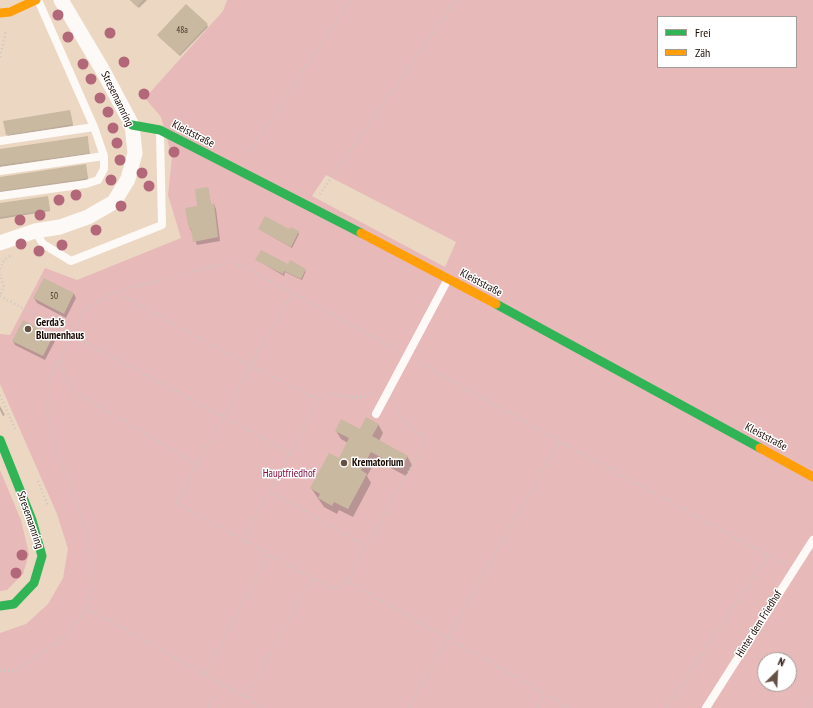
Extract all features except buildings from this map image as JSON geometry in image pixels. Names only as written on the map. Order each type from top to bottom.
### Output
[{"type":"street","points":[[0,13],[10,12],[37,0]]},
{"type":"street","name":"Stresemannring","points":[[0,243],[35,231],[60,227],[88,217],[114,202],[128,179],[135,154],[132,125],[102,69],[61,0]]},
{"type":"street","name":"Kleiststraße","points":[[132,125],[160,130],[311,207],[448,278],[813,476]]},
{"type":"street","name":"Stresemannring","points":[[0,440],[32,520],[42,556],[34,583],[14,604],[0,606]]},
{"type":"lane","points":[[0,196],[86,184],[98,180],[104,169],[104,156],[94,127],[37,0]]},
{"type":"lane","points":[[0,141],[94,127]]},
{"type":"lane","points":[[35,231],[43,244],[71,261],[162,225],[160,130]]},
{"type":"lane","points":[[0,171],[104,156]]},
{"type":"lane","points":[[376,414],[448,278]]},
{"type":"lane","name":"Hinter dem Friedhof","points":[[706,708],[813,540]]},
{"type":"path","points":[[238,170],[350,0]]},
{"type":"path","points":[[311,207],[456,0]]},
{"type":"path","points":[[0,57],[10,12]]},
{"type":"path","points":[[0,670],[14,671],[65,638],[87,608],[92,589],[93,572],[85,526],[55,446],[47,411],[49,382],[86,309],[115,292],[233,261],[794,570]]},
{"type":"path","points":[[0,274],[4,288],[0,296],[290,454]]},
{"type":"path","points":[[115,292],[251,366],[320,400]]},
{"type":"path","points":[[242,540],[320,400],[328,393],[355,398],[389,389],[402,420],[427,439],[347,581],[337,588],[328,588],[269,554],[242,540],[176,503],[292,293]]},
{"type":"path","points":[[59,360],[73,391],[197,464]]},
{"type":"path","points":[[408,708],[559,441]]},
{"type":"path","points":[[270,491],[366,546]]},
{"type":"path","points":[[205,674],[269,554]]},
{"type":"path","points":[[666,708],[768,555]]},
{"type":"path","points":[[246,698],[311,578]]},
{"type":"path","points":[[347,581],[570,708]]},
{"type":"path","points":[[87,608],[265,708]]},
{"type":"path","points":[[209,708],[222,684]]},
{"type":"path","points":[[536,708],[544,694]]},
{"type":"path","points":[[806,708],[813,694]]},
{"type":"green space","name":"Hauptfriedhof","points":[[227,0],[813,0],[813,708],[0,708],[0,633],[26,624],[48,604],[63,578],[68,549],[57,514],[0,384],[0,334],[10,335],[45,268],[77,280],[181,238],[168,195],[172,157],[161,117],[145,98],[223,11]],"holes":[[[326,175],[456,242],[445,267],[312,196]]]},
{"type":"green space","points":[[0,470],[21,520],[29,554],[23,574],[7,590],[0,591]]},
{"type":"traffic: fast","points":[[132,125],[160,130],[361,233]]},
{"type":"traffic: fast","points":[[496,304],[760,448]]},
{"type":"traffic: fast","points":[[0,440],[32,520],[42,556],[34,583],[14,604],[0,606]]},
{"type":"traffic: slow","points":[[0,13],[10,12],[36,0]]},
{"type":"traffic: slow","points":[[361,233],[496,304]]},
{"type":"traffic: slow","points":[[760,448],[813,477]]},
{"type":"place","name":"Gerda's Blumenhaus","points":[[28,329]]},
{"type":"place","name":"Krematorium","points":[[344,463]]}]
